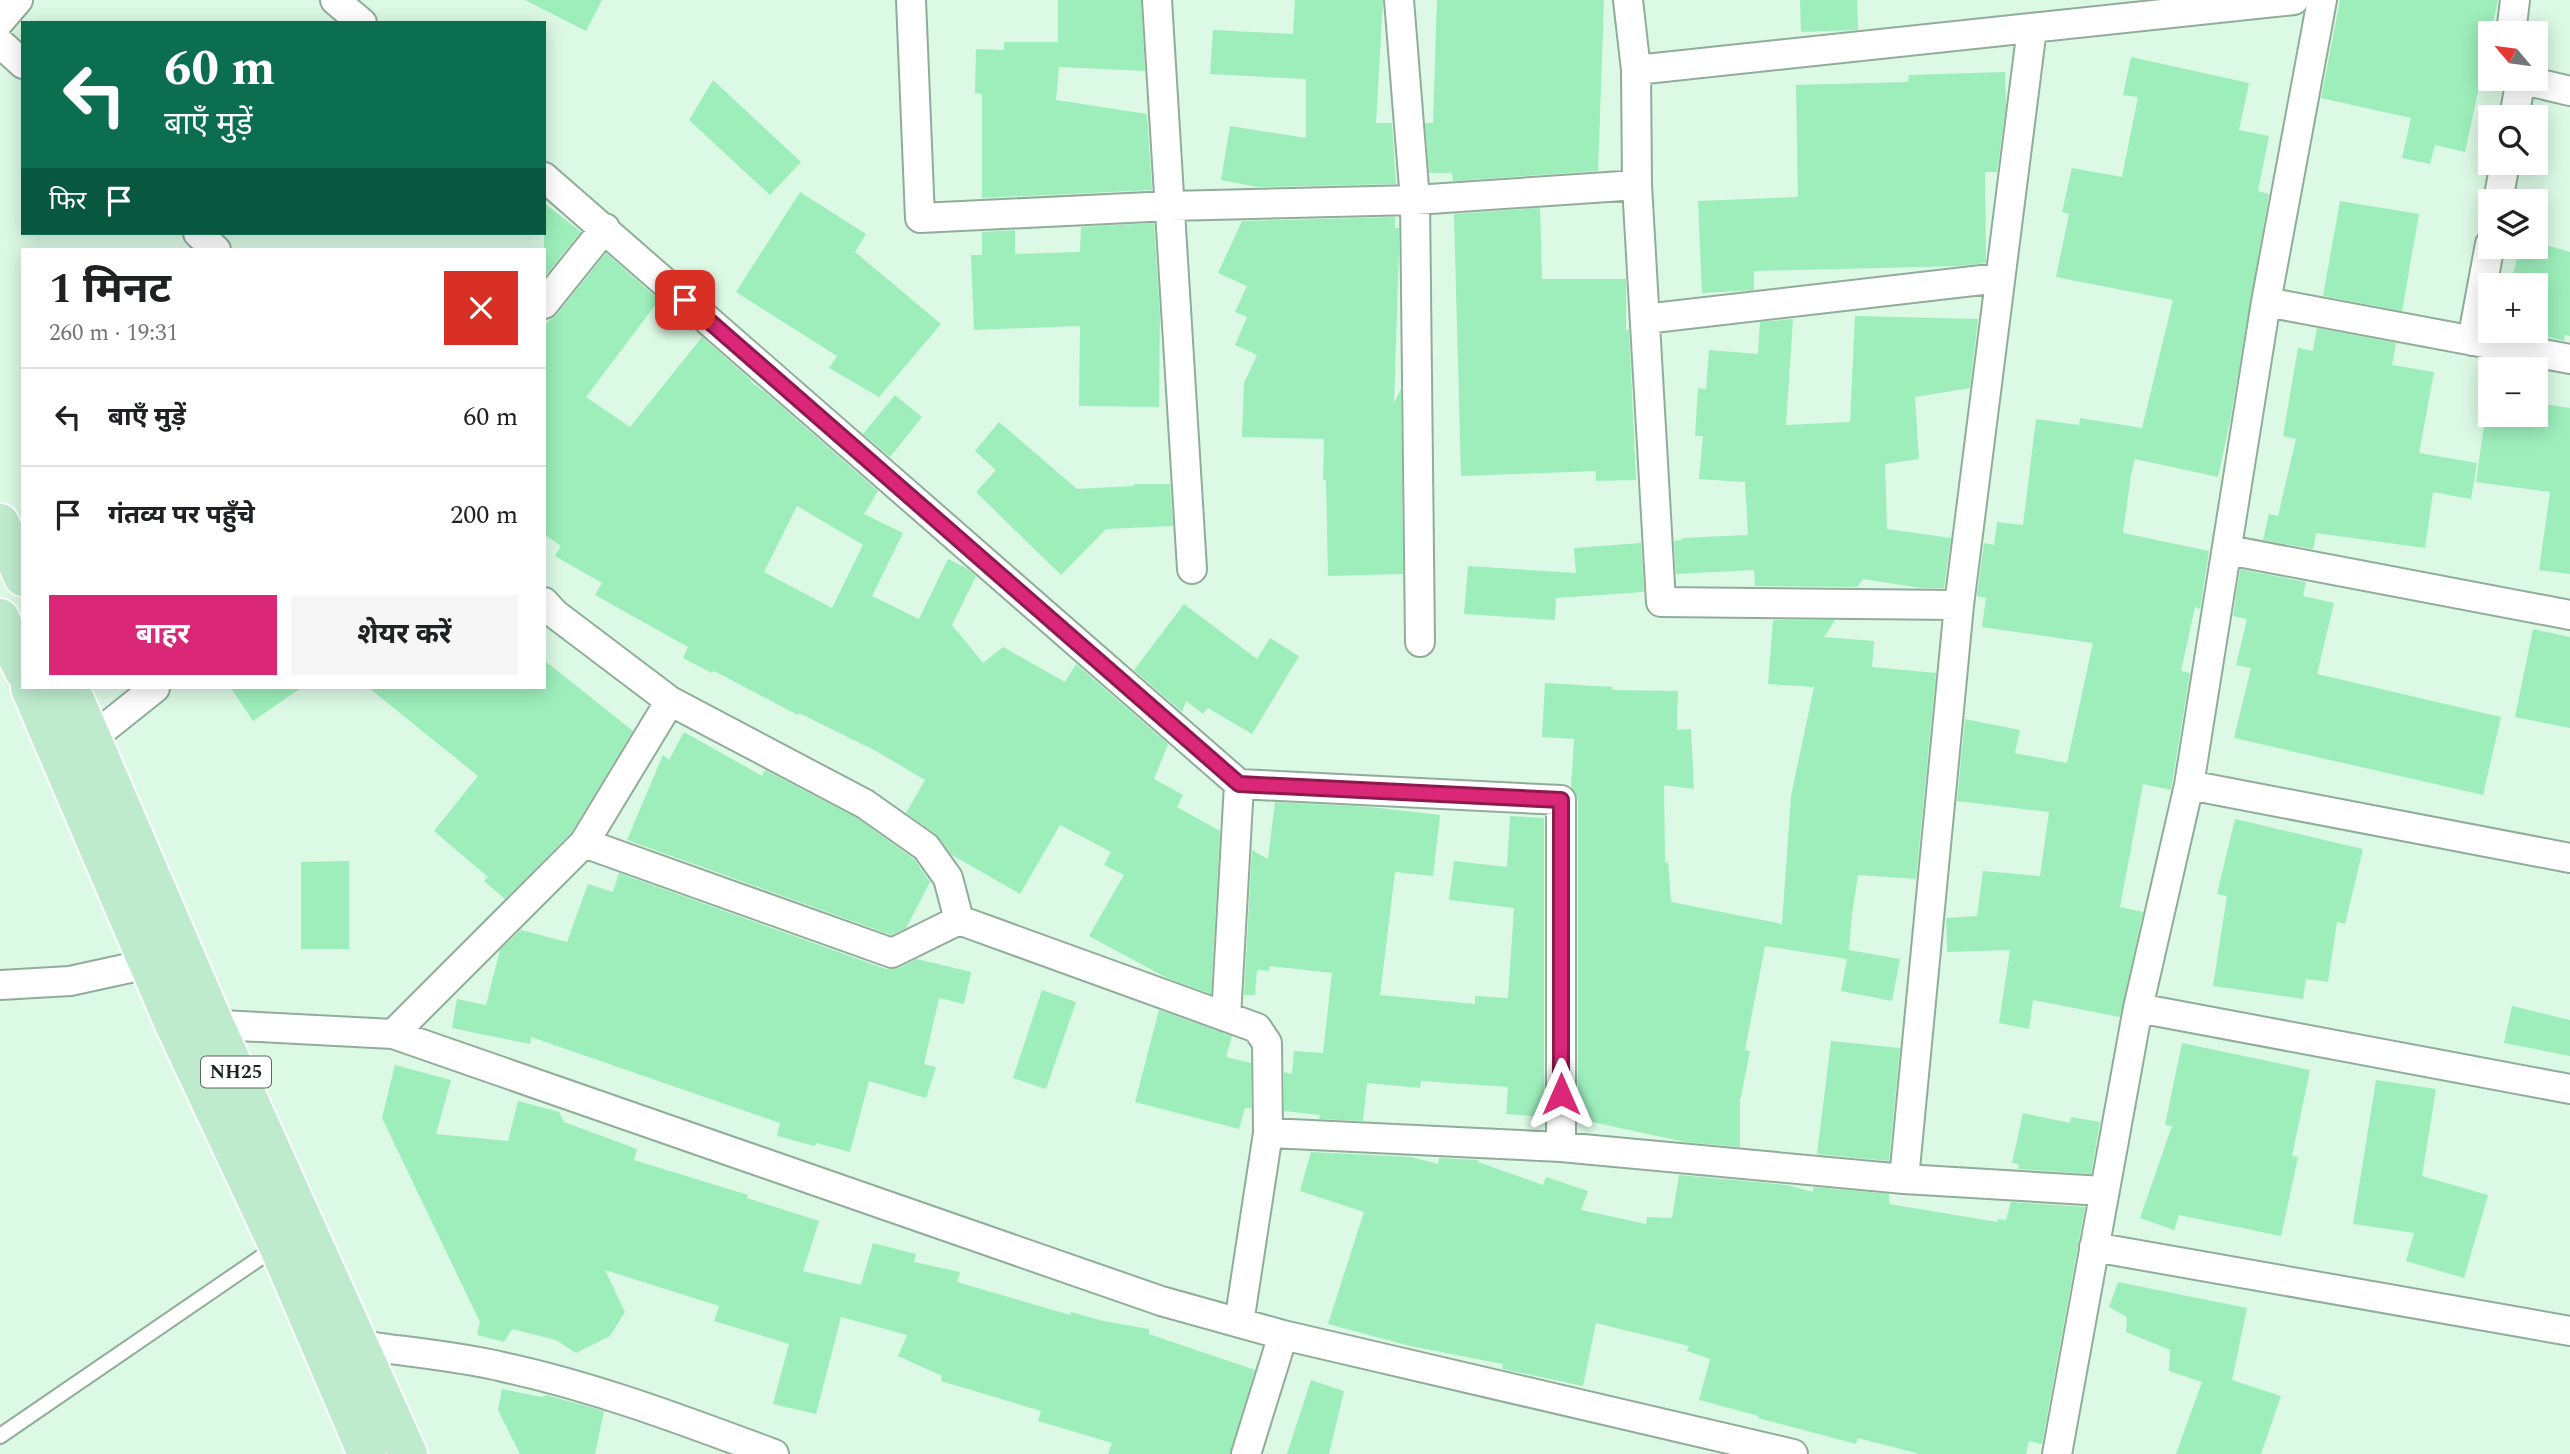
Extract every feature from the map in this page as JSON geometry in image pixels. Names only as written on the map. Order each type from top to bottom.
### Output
[{"type":"main road","points":[[0,523],[21,572]]},
{"type":"main road","points":[[0,618],[21,665]]},
{"type":"main road","name":"NH25","points":[[30,689],[174,1024],[278,1246],[367,1454]]},
{"type":"main road","name":"NH25","points":[[70,689],[215,1025],[408,1454]]},
{"type":"street","points":[[0,21],[18,0]]},
{"type":"street","points":[[335,0],[360,21]]},
{"type":"street","points":[[911,0],[920,218],[1170,206],[1415,200],[1637,185]]},
{"type":"street","points":[[1157,0],[1192,569]]},
{"type":"street","points":[[1399,0],[1415,200],[1420,642]]},
{"type":"street","points":[[1628,0],[1636,70],[1637,185],[1661,602],[1959,605]]},
{"type":"street","points":[[1636,70],[2294,0]]},
{"type":"street","points":[[2057,1454],[2138,1008],[2189,785],[2266,302],[2322,0]]},
{"type":"street","points":[[2512,21],[2515,0]]},
{"type":"street","points":[[1904,1179],[1959,605],[1998,278],[2032,28]]},
{"type":"street","points":[[0,43],[21,62]]},
{"type":"street","points":[[2548,86],[2570,91]]},
{"type":"street","points":[[546,179],[1239,784],[1561,800],[1561,1147]]},
{"type":"street","points":[[546,302],[605,229]]},
{"type":"street","points":[[200,235],[214,248]]},
{"type":"street","points":[[2472,341],[2487,259]]},
{"type":"street","points":[[1645,319],[1998,278]]},
{"type":"street","points":[[2266,302],[2570,359]]},
{"type":"street","points":[[2228,551],[2570,615]]},
{"type":"street","points":[[546,604],[555,614],[670,701],[865,804],[926,847],[948,878],[959,919]]},
{"type":"street","points":[[91,738],[154,689]]},
{"type":"street","points":[[393,1034],[584,843],[670,701]]},
{"type":"street","points":[[1226,1017],[1239,784]]},
{"type":"street","points":[[2189,785],[2570,858]]},
{"type":"street","points":[[584,843],[892,953],[959,919],[1257,1028],[1267,1043],[1268,1133],[1239,1324]]},
{"type":"street","points":[[0,985],[70,981],[150,965],[186,953]]},
{"type":"street","points":[[2138,1008],[2570,1088]]},
{"type":"street","points":[[174,1024],[393,1034],[1160,1301],[1239,1324],[1725,1446],[1793,1454]]},
{"type":"street","points":[[1268,1133],[1561,1147],[1904,1179],[2103,1191]]},
{"type":"street","points":[[2094,1247],[2570,1331]]},
{"type":"street","points":[[1246,1454],[1283,1335]]},
{"type":"street","points":[[360,1346],[501,1366],[575,1384],[684,1420],[774,1454]]},
{"type":"lane","points":[[0,1436],[278,1246]]},
{"type":"building","points":[[525,0],[602,0],[586,31]]},
{"type":"building","points":[[1058,0],[1141,0],[1145,71],[1059,67],[1056,100],[1147,114],[1152,190],[982,198],[982,94],[975,93],[976,49],[1004,50],[1004,42],[1058,42]]},
{"type":"building","points":[[1295,0],[1383,0],[1376,123],[1392,123],[1396,184],[1258,187],[1221,180],[1230,126],[1306,138],[1306,79],[1210,74],[1213,30],[1293,34]]},
{"type":"building","points":[[1437,0],[1604,0],[1598,171],[1453,181],[1452,173],[1429,173],[1425,123],[1433,123]]},
{"type":"building","points":[[1800,0],[1857,0],[1858,30],[1801,32]]},
{"type":"building","points":[[2340,0],[2498,0],[2493,21],[2478,21],[2478,91],[2465,152],[2435,145],[2430,164],[2402,158],[2411,118],[2321,98]]},
{"type":"building","points":[[2131,57],[2249,83],[2239,130],[2269,136],[2258,191],[2269,194],[2218,477],[2135,459],[2131,475],[2123,533],[2209,551],[2200,609],[2195,607],[2181,671],[2190,673],[2171,790],[2143,784],[2120,907],[2143,912],[2120,1017],[2033,1000],[2029,1029],[1999,1023],[2010,950],[1947,952],[1946,918],[1977,916],[1983,871],[2040,876],[2049,812],[1957,801],[1965,719],[2020,730],[2015,753],[2067,763],[2093,643],[1982,627],[1986,598],[1977,596],[1984,543],[1994,545],[1997,522],[2023,525],[2036,419],[2079,425],[2080,418],[2142,428],[2173,300],[2056,277],[2069,214],[2062,212],[2072,168],[2122,177],[2138,97],[2123,95]]},
{"type":"building","points":[[2005,72],[2006,105],[1997,172],[1985,172],[1986,263],[1960,266],[1754,271],[1754,290],[1702,293],[1698,201],[1798,197],[1796,85],[1908,82],[1909,75]]},
{"type":"building","points":[[713,80],[801,162],[770,195],[689,120]]},
{"type":"building","points":[[800,192],[866,234],[855,252],[941,324],[879,397],[829,368],[837,356],[736,292]]},
{"type":"building","points":[[2340,201],[2419,214],[2402,311],[2323,296]]},
{"type":"building","points":[[546,205],[581,232],[546,275]]},
{"type":"building","points":[[1540,208],[1542,279],[1626,279],[1626,330],[1629,330],[1636,480],[1596,481],[1596,471],[1461,476],[1454,214]]},
{"type":"building","points":[[1395,217],[1395,228],[1399,228],[1399,249],[1394,403],[1401,389],[1403,574],[1328,576],[1326,480],[1323,480],[1324,439],[1242,437],[1244,383],[1257,355],[1235,345],[1247,317],[1235,312],[1247,286],[1218,273],[1242,221]]},
{"type":"building","points":[[1154,223],[1160,315],[1159,407],[1079,406],[1080,326],[974,330],[971,255],[982,255],[982,232],[1015,230],[1015,254],[1080,252],[1081,227]]},
{"type":"building","points":[[2548,246],[2570,252],[2570,336],[2565,335],[2564,341],[2548,337],[2548,273],[2513,273],[2517,259],[2548,259]]},
{"type":"building","points":[[606,253],[659,300],[586,397],[630,427],[702,337],[878,491],[864,514],[903,533],[872,596],[919,619],[948,559],[966,568],[976,576],[952,625],[983,663],[1003,647],[1065,682],[1076,664],[1168,744],[1154,779],[1183,795],[1177,807],[1220,831],[1211,994],[1167,978],[1089,936],[1124,875],[1104,865],[1111,852],[1060,825],[1020,894],[952,855],[936,834],[906,813],[925,780],[876,751],[683,658],[688,647],[595,595],[602,583],[555,556],[561,546],[546,535],[546,323],[557,314]],"holes":[[[797,506],[863,545],[832,608],[764,572]]]},
{"type":"building","points":[[1855,316],[1978,319],[1970,388],[1915,397],[1919,459],[1885,464],[1887,529],[1951,538],[1944,588],[1921,588],[1863,579],[1857,587],[1755,586],[1754,570],[1676,574],[1674,541],[1682,538],[1748,535],[1745,482],[1699,479],[1703,436],[1695,436],[1698,388],[1706,389],[1709,350],[1758,354],[1760,322],[1793,319],[1786,425],[1850,422]]},
{"type":"building","points":[[2317,328],[2396,343],[2392,365],[2434,372],[2419,453],[2477,463],[2471,499],[2433,492],[2425,548],[2316,533],[2313,549],[2263,540],[2269,514],[2278,516],[2296,439],[2283,436],[2298,348],[2313,351]]},
{"type":"building","points":[[895,395],[922,417],[890,457],[863,434]]},
{"type":"building","points":[[2548,405],[2570,408],[2570,574],[2539,570],[2550,492],[2476,482],[2484,427],[2548,427]]},
{"type":"building","points":[[999,422],[1077,489],[1170,484],[1173,526],[1106,529],[1061,575],[976,492],[996,470],[975,451]]},
{"type":"building","points":[[1641,543],[1644,592],[1556,598],[1555,620],[1464,614],[1468,566],[1576,573],[1574,548]]},
{"type":"building","points":[[2240,569],[2306,582],[2303,596],[2334,603],[2317,674],[2501,717],[2483,795],[2234,738],[2251,668],[2236,665],[2247,619],[2233,616]]},
{"type":"building","points":[[1184,604],[1257,659],[1270,638],[1299,656],[1252,734],[1208,708],[1203,714],[1186,701],[1182,712],[1134,670]]},
{"type":"building","points":[[1773,620],[1835,620],[1824,637],[1874,641],[1872,667],[1936,673],[1916,879],[1858,875],[1852,914],[1849,950],[1900,959],[1892,1001],[1841,991],[1847,959],[1765,946],[1745,1050],[1750,1051],[1740,1101],[1740,1147],[1685,1142],[1578,1119],[1578,800],[1571,787],[1574,739],[1542,737],[1545,683],[1613,687],[1612,690],[1678,691],[1677,730],[1691,729],[1694,789],[1664,785],[1665,863],[1668,862],[1671,902],[1782,924],[1791,796],[1814,687],[1768,684]]},
{"type":"building","points":[[2533,629],[2570,637],[2570,728],[2515,717]]},
{"type":"building","points":[[546,662],[633,731],[571,833],[505,899],[484,881],[488,877],[434,831],[478,776],[370,689],[546,689]]},
{"type":"building","points":[[232,689],[300,689],[253,721]]},
{"type":"building","points":[[684,732],[762,776],[765,770],[857,818],[914,859],[930,882],[906,928],[891,935],[627,840],[663,755],[669,760]]},
{"type":"building","points":[[1275,802],[1370,807],[1440,815],[1433,876],[1395,872],[1380,995],[1475,1004],[1475,996],[1508,998],[1514,908],[1449,900],[1454,861],[1507,867],[1510,816],[1544,818],[1544,1117],[1506,1114],[1508,1087],[1421,1081],[1420,1088],[1367,1083],[1363,1121],[1319,1119],[1320,1115],[1284,1111],[1284,1072],[1292,1074],[1294,1051],[1323,1053],[1332,973],[1270,966],[1269,971],[1257,970],[1255,995],[1244,995],[1252,850],[1268,859]]},
{"type":"building","points":[[2235,819],[2363,849],[2345,924],[2337,922],[2328,982],[2306,979],[2303,999],[2213,986],[2227,896],[2217,894]]},
{"type":"building","points":[[349,861],[349,949],[301,949],[301,862]]},
{"type":"building","points":[[619,873],[886,969],[899,968],[917,959],[971,972],[964,1004],[939,998],[924,1064],[936,1067],[926,1098],[869,1081],[850,1152],[777,1136],[780,1123],[531,1037],[530,1044],[452,1028],[457,999],[486,1005],[500,950],[521,930],[567,942],[588,884],[613,892]]},
{"type":"building","points":[[1042,990],[1076,1002],[1046,1089],[1013,1078]]},
{"type":"building","points":[[2512,1006],[2570,1020],[2570,1056],[2504,1043]]},
{"type":"building","points":[[1159,1010],[1232,1036],[1226,1057],[1251,1063],[1251,1108],[1245,1108],[1239,1129],[1135,1102]]},
{"type":"building","points":[[1831,1041],[1900,1048],[1889,1161],[1817,1154]]},
{"type":"building","points":[[2182,1043],[2310,1070],[2292,1156],[2298,1157],[2281,1236],[2179,1215],[2174,1230],[2140,1218],[2172,1126],[2165,1125]]},
{"type":"building","points":[[395,1065],[451,1080],[436,1134],[508,1141],[518,1101],[559,1112],[564,1122],[637,1149],[634,1160],[748,1195],[747,1198],[819,1221],[803,1271],[861,1285],[873,1243],[916,1254],[914,1262],[960,1272],[957,1282],[1070,1315],[1071,1312],[1149,1329],[1149,1334],[1255,1370],[1230,1454],[1108,1454],[1112,1443],[1038,1421],[1041,1411],[941,1381],[942,1376],[898,1356],[907,1335],[841,1317],[816,1414],[773,1404],[789,1344],[714,1321],[719,1306],[605,1270],[625,1312],[610,1336],[576,1353],[556,1340],[512,1329],[504,1342],[477,1335],[480,1322],[382,1118]]},
{"type":"building","points":[[2376,1080],[2436,1089],[2422,1176],[2488,1195],[2464,1278],[2406,1261],[2414,1233],[2353,1224]]},
{"type":"building","points":[[2023,1113],[2070,1123],[2071,1117],[2100,1122],[2091,1174],[2018,1169],[2019,1164],[2012,1163]]},
{"type":"building","points":[[1311,1152],[1411,1157],[1438,1164],[1439,1158],[1478,1160],[1543,1185],[1546,1177],[1588,1191],[1581,1210],[1646,1224],[1647,1217],[1672,1218],[1679,1175],[1787,1185],[1813,1192],[1813,1187],[1889,1194],[1889,1204],[1997,1222],[1998,1219],[2006,1220],[2011,1202],[2085,1207],[2042,1444],[2029,1441],[2026,1454],[1920,1454],[1858,1438],[1856,1444],[1758,1418],[1759,1416],[1699,1400],[1710,1359],[1687,1351],[1689,1346],[1596,1323],[1583,1386],[1502,1369],[1503,1364],[1410,1346],[1328,1324],[1364,1212],[1300,1191]]},
{"type":"building","points":[[2118,1282],[2247,1308],[2232,1380],[2281,1396],[2261,1454],[2176,1454],[2202,1382],[2169,1371],[2170,1350],[2126,1332],[2127,1317],[2109,1307]]},
{"type":"building","points":[[1311,1380],[1344,1391],[1329,1454],[1287,1454]]},
{"type":"building","points":[[502,1389],[541,1397],[546,1395],[604,1411],[595,1454],[520,1454],[498,1410]]},
{"type":"route","points":[[685,300],[1239,784],[1561,800],[1561,1094]]}]
